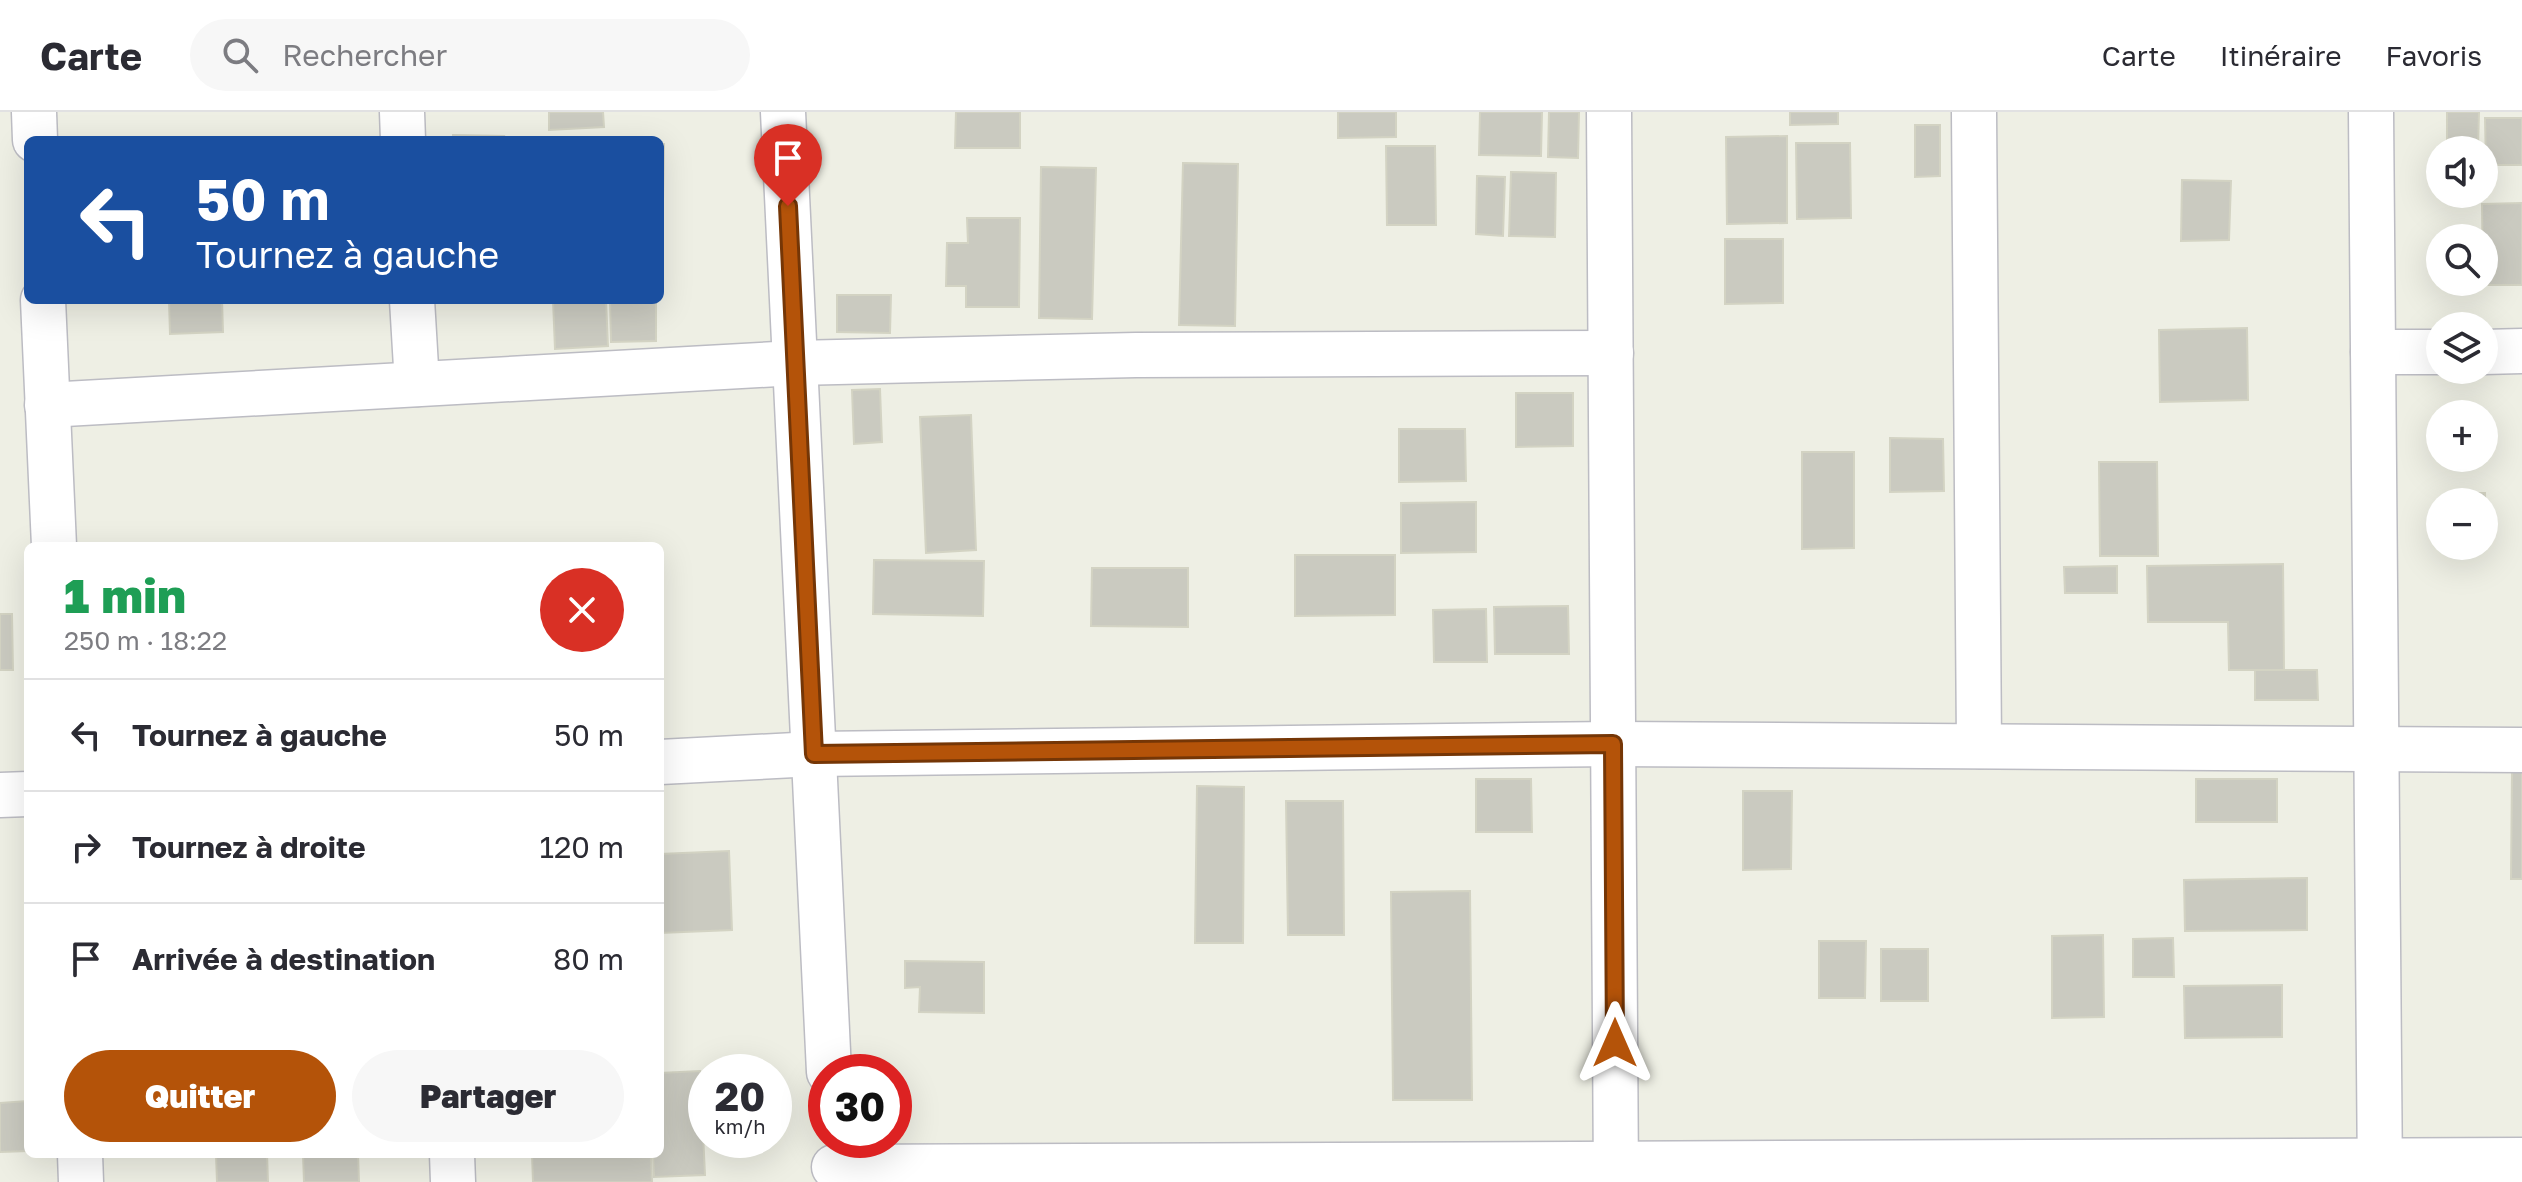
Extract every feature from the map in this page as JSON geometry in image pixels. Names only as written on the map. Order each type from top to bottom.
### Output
[{"type":"street","points":[[34,112],[35,136]]},
{"type":"street","points":[[402,112],[403,136]]},
{"type":"street","points":[[783,112],[828,1054]]},
{"type":"street","points":[[1609,112],[1616,1172]]},
{"type":"street","points":[[1974,112],[1979,746]]},
{"type":"street","points":[[2371,112],[2380,1172]]},
{"type":"street","points":[[43,304],[54,542]]},
{"type":"street","points":[[412,304],[417,384]]},
{"type":"street","points":[[2498,352],[2522,351]]},
{"type":"street","points":[[2373,352],[2426,352]]},
{"type":"street","points":[[47,405],[795,363],[1152,355],[1611,353]]},
{"type":"street","points":[[664,762],[814,754],[1613,744],[2522,750]]},
{"type":"street","points":[[0,795],[24,794]]},
{"type":"street","points":[[80,1158],[81,1182]]},
{"type":"street","points":[[452,1158],[453,1182]]},
{"type":"street","points":[[833,1163],[1616,1172],[2380,1172],[2522,1160]]},
{"type":"building","points":[[549,112],[603,112],[604,127],[549,130]]},
{"type":"building","points":[[956,112],[1020,112],[1020,148],[955,148]]},
{"type":"building","points":[[1338,112],[1396,112],[1396,137],[1338,138]]},
{"type":"building","points":[[1480,112],[1542,112],[1541,156],[1479,155]]},
{"type":"building","points":[[1549,112],[1579,112],[1578,158],[1548,157]]},
{"type":"building","points":[[1790,112],[1838,112],[1838,124],[1790,125]]},
{"type":"building","points":[[2447,112],[2479,112],[2478,136],[2447,136]]},
{"type":"building","points":[[2485,118],[2522,118],[2522,165],[2498,165],[2498,136],[2485,136]]},
{"type":"building","points":[[1915,125],[1940,125],[1940,176],[1915,177]]},
{"type":"building","points":[[1787,136],[1787,223],[1727,224],[1726,137]]},
{"type":"building","points":[[1796,143],[1850,143],[1851,218],[1797,219]]},
{"type":"building","points":[[1386,146],[1435,146],[1436,225],[1387,225]]},
{"type":"building","points":[[1183,163],[1238,164],[1235,326],[1179,325]]},
{"type":"building","points":[[1041,167],[1096,168],[1092,319],[1039,318]]},
{"type":"building","points":[[1511,172],[1556,173],[1555,237],[1509,236]]},
{"type":"building","points":[[1477,176],[1505,177],[1503,236],[1476,234]]},
{"type":"building","points":[[2182,180],[2231,181],[2229,240],[2181,241]]},
{"type":"building","points":[[2522,203],[2522,285],[2498,285],[2498,224],[2482,224],[2482,208],[2498,208],[2498,204]]},
{"type":"building","points":[[967,218],[1020,218],[1019,307],[966,307],[966,286],[946,286],[947,243],[968,243]]},
{"type":"building","points":[[1725,239],[1783,239],[1783,303],[1725,304]]},
{"type":"building","points":[[837,295],[891,295],[890,333],[837,332]]},
{"type":"building","points":[[169,304],[222,304],[223,332],[170,334]]},
{"type":"building","points":[[553,304],[606,304],[608,346],[555,349]]},
{"type":"building","points":[[610,304],[656,304],[656,341],[611,342]]},
{"type":"building","points":[[2247,328],[2248,400],[2160,402],[2159,330]]},
{"type":"building","points":[[880,389],[882,442],[854,444],[852,390]]},
{"type":"building","points":[[1516,393],[1573,393],[1573,446],[1516,447]]},
{"type":"building","points":[[971,415],[976,550],[926,553],[920,417]]},
{"type":"building","points":[[1399,429],[1465,429],[1466,481],[1399,482]]},
{"type":"building","points":[[1890,438],[1943,439],[1944,491],[1890,492]]},
{"type":"building","points":[[1802,452],[1854,452],[1854,548],[1802,549]]},
{"type":"building","points":[[2099,462],[2157,462],[2158,556],[2100,556]]},
{"type":"building","points":[[1476,502],[1476,552],[1401,553],[1401,503]]},
{"type":"building","points":[[1295,555],[1395,555],[1395,615],[1295,616]]},
{"type":"building","points":[[874,560],[984,561],[983,616],[873,614]]},
{"type":"building","points":[[2283,564],[2284,670],[2229,670],[2228,622],[2148,622],[2147,566]]},
{"type":"building","points":[[2117,566],[2117,593],[2065,593],[2064,567]]},
{"type":"building","points":[[1092,568],[1188,568],[1188,627],[1091,626]]},
{"type":"building","points":[[1568,606],[1569,654],[1495,654],[1494,607]]},
{"type":"building","points":[[1486,609],[1487,662],[1434,662],[1433,610]]},
{"type":"building","points":[[0,614],[12,614],[13,670],[0,670]]},
{"type":"building","points":[[2255,670],[2317,670],[2318,700],[2255,700]]},
{"type":"building","points":[[2512,772],[2522,772],[2522,879],[2511,879]]},
{"type":"building","points":[[1476,779],[1531,779],[1532,832],[1476,832]]},
{"type":"building","points":[[2196,779],[2277,779],[2277,822],[2196,822]]},
{"type":"building","points":[[1197,786],[1244,787],[1243,943],[1195,943]]},
{"type":"building","points":[[1743,791],[1792,791],[1791,869],[1743,870]]},
{"type":"building","points":[[1286,801],[1343,801],[1344,935],[1288,935]]},
{"type":"building","points":[[729,851],[732,930],[664,933],[664,854]]},
{"type":"building","points":[[2307,878],[2307,930],[2185,931],[2184,880]]},
{"type":"building","points":[[1470,891],[1472,1100],[1393,1100],[1391,892]]},
{"type":"building","points":[[2103,935],[2104,1017],[2052,1018],[2052,936]]},
{"type":"building","points":[[2173,938],[2174,977],[2133,977],[2133,939]]},
{"type":"building","points":[[1819,941],[1866,941],[1865,998],[1819,998]]},
{"type":"building","points":[[1881,949],[1928,949],[1928,1001],[1881,1001]]},
{"type":"building","points":[[905,961],[984,962],[984,1013],[919,1012],[920,987],[905,988]]},
{"type":"building","points":[[2282,985],[2282,1037],[2185,1038],[2184,986]]},
{"type":"building","points":[[688,1072],[688,1158],[704,1158],[705,1175],[654,1177],[653,1158],[664,1158],[664,1073]]},
{"type":"building","points":[[24,1101],[24,1151],[0,1152],[0,1103]]},
{"type":"building","points":[[216,1158],[267,1158],[268,1182],[217,1182]]},
{"type":"building","points":[[303,1158],[358,1158],[359,1182],[304,1182]]},
{"type":"building","points":[[532,1158],[651,1158],[652,1182],[533,1182]]},
{"type":"route","points":[[788,206],[814,754],[1613,744],[1615,1043]]}]
